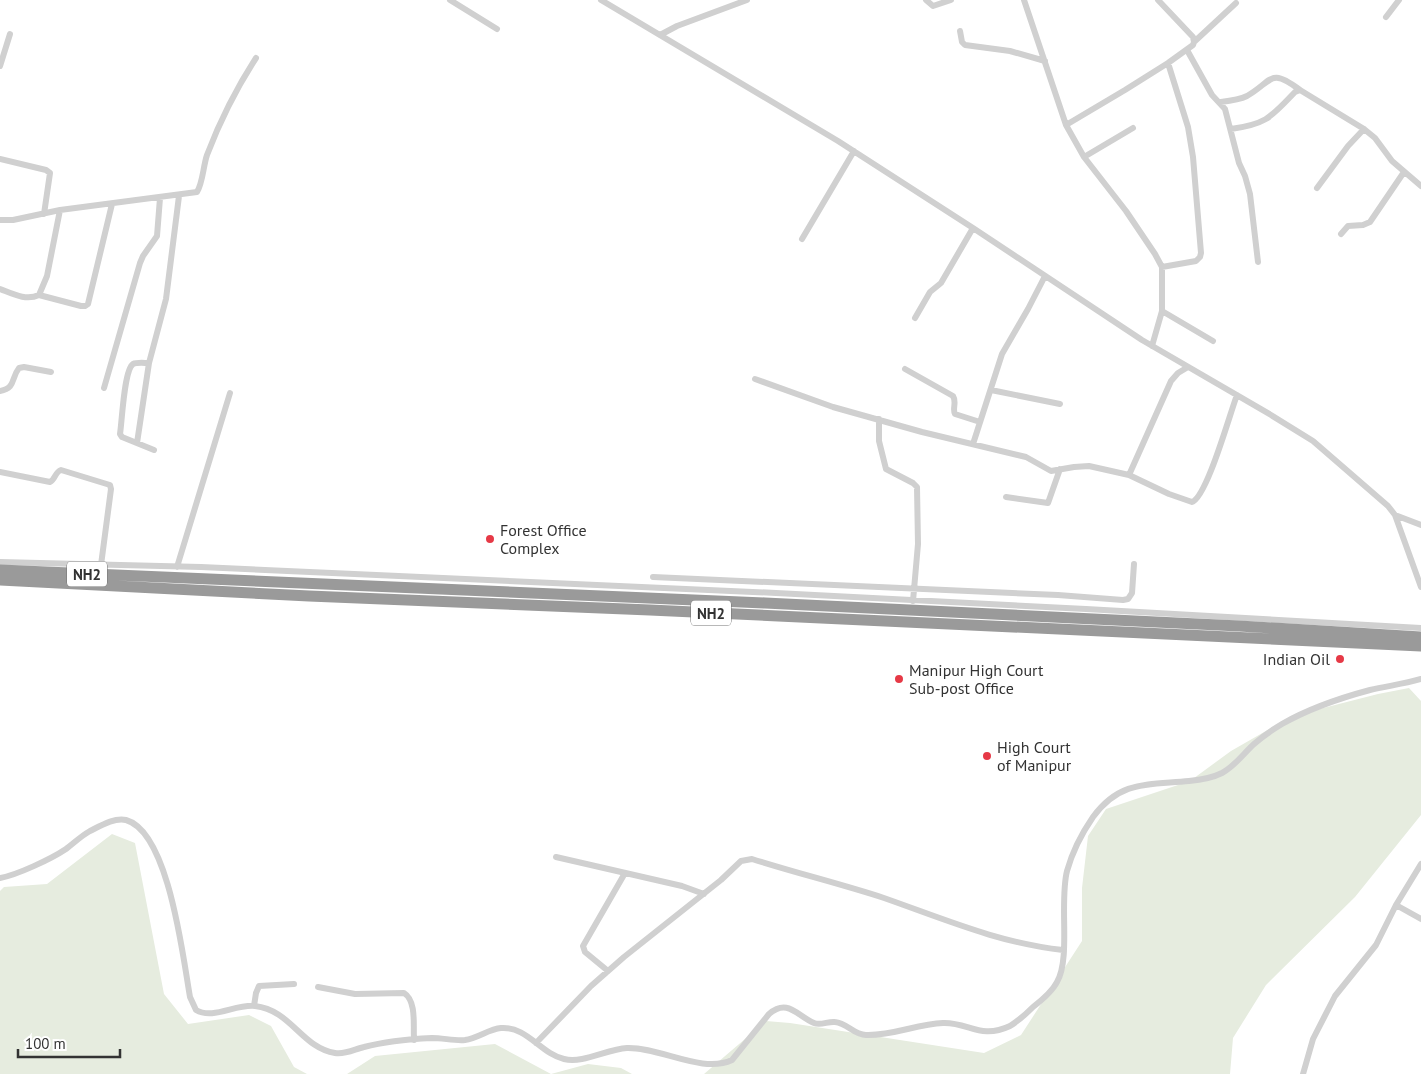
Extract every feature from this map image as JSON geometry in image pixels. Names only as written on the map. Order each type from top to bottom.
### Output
[{"type":"highway","name":"NH2","points":[[0,570],[766,603],[1249,627],[1421,640]]},
{"type":"highway","name":"NH2","points":[[0,580],[309,596],[1421,640]]},
{"type":"street","points":[[450,0],[497,29]]},
{"type":"street","points":[[601,0],[854,152],[1152,346],[1314,441],[1388,506],[1395,515],[1421,587]]},
{"type":"street","points":[[660,35],[677,26],[747,0]]},
{"type":"street","points":[[926,0],[933,6],[951,0]]},
{"type":"street","points":[[1024,0],[1066,125],[1084,157],[1126,211],[1162,267],[1162,311],[1152,346]]},
{"type":"street","points":[[1158,0],[1193,37],[1194,42]]},
{"type":"street","points":[[1386,17],[1399,0]]},
{"type":"street","points":[[1066,125],[1187,50],[1236,3]]},
{"type":"street","points":[[960,31],[962,42],[965,46],[1010,52],[1044,61]]},
{"type":"street","points":[[0,66],[10,34]]},
{"type":"street","points":[[1187,50],[1212,95],[1225,109],[1232,129],[1239,163],[1246,176],[1250,194],[1258,262]]},
{"type":"street","points":[[0,220],[13,220],[60,210],[194,194],[199,188],[204,162],[224,115],[256,58]]},
{"type":"street","points":[[1162,267],[1196,261],[1201,253],[1193,157],[1180,98],[1168,63]]},
{"type":"street","points":[[1220,102],[1245,97],[1274,78],[1285,79],[1364,129],[1375,138],[1392,162],[1421,186]]},
{"type":"street","points":[[1232,129],[1255,125],[1267,119],[1295,92],[1300,90]]},
{"type":"street","points":[[1084,157],[1133,128]]},
{"type":"street","points":[[1317,188],[1348,146],[1364,129]]},
{"type":"street","points":[[802,239],[854,152]]},
{"type":"street","points":[[0,159],[46,170],[50,173],[44,214]]},
{"type":"street","points":[[1341,234],[1348,226],[1363,225],[1370,222],[1404,172]]},
{"type":"street","points":[[137,443],[149,363],[166,299],[179,196]]},
{"type":"street","points":[[104,388],[138,269],[143,256],[157,236],[160,198]]},
{"type":"street","points":[[0,290],[27,298],[39,295],[85,306],[88,304],[112,204]]},
{"type":"street","points":[[39,295],[47,276],[60,210]]},
{"type":"street","points":[[914,318],[930,292],[941,283],[973,228]]},
{"type":"street","points":[[973,444],[1002,354],[1045,276]]},
{"type":"street","points":[[1162,311],[1213,341]]},
{"type":"street","points":[[149,363],[136,363],[130,367],[120,436],[154,450]]},
{"type":"street","points":[[0,392],[12,385],[20,368],[24,367],[51,372]]},
{"type":"street","points":[[1129,475],[1171,381],[1178,373],[1188,367]]},
{"type":"street","points":[[905,369],[953,396],[955,400],[955,414],[980,422]]},
{"type":"street","points":[[755,379],[833,407],[1026,457],[1051,470],[1089,466],[1129,475],[1169,494],[1192,502],[1201,493],[1217,454],[1237,395]]},
{"type":"street","points":[[991,390],[1060,404]]},
{"type":"street","points":[[177,567],[230,393]]},
{"type":"street","points":[[879,419],[879,441],[886,470],[913,483],[917,487],[918,544],[913,601]]},
{"type":"street","points":[[1006,497],[1048,503],[1060,469]]},
{"type":"street","points":[[0,472],[50,482],[58,471],[61,470],[110,485],[102,565]]},
{"type":"street","points":[[1395,515],[1421,525]]},
{"type":"street","points":[[0,562],[177,567],[1086,609],[1421,628]]},
{"type":"street","points":[[653,577],[1122,600],[1128,599],[1132,593],[1134,564]]},
{"type":"street","points":[[0,878],[58,854],[89,832],[103,825],[120,820],[136,825],[150,840],[158,856],[172,898],[190,997],[194,1007],[200,1013],[208,1014],[242,1006],[254,1006],[272,1011],[281,1016],[308,1040],[334,1053],[376,1045],[432,1038],[466,1040],[499,1028],[508,1028],[520,1032],[562,1059],[572,1060],[627,1048],[642,1049],[683,1062],[716,1066],[732,1060],[768,1014],[775,1009],[781,1008],[797,1012],[814,1023],[840,1023],[863,1035],[890,1033],[944,1023],[993,1032],[1012,1024],[1050,992],[1060,976],[1067,872],[1075,849],[1093,817],[1113,796],[1128,788],[1205,779],[1222,774],[1234,765],[1253,745],[1283,723],[1336,699],[1421,680]]},
{"type":"street","points":[[556,857],[682,886],[704,894]]},
{"type":"street","points":[[536,1043],[608,971],[704,894],[741,861],[752,859],[882,898],[974,931],[1021,943],[1063,950]]},
{"type":"street","points":[[1303,1074],[1313,1039],[1326,1011],[1335,996],[1376,945],[1396,905],[1421,864]]},
{"type":"street","points":[[608,971],[585,952],[583,946],[624,873]]},
{"type":"street","points":[[1396,905],[1421,919]]},
{"type":"street","points":[[254,1006],[259,986],[294,984]]},
{"type":"street","points":[[318,987],[355,994],[404,993],[412,1002],[414,1040]]},
{"type":"shaded area","points":[[1409,688],[1421,701],[1421,815],[1355,897],[1266,985],[1233,1038],[1230,1074],[704,1074],[766,1021],[790,1023],[984,1053],[1021,1035],[1082,941],[1082,888],[1088,836],[1106,809],[1190,781],[1231,751],[1292,716]]},
{"type":"shaded area","points":[[112,834],[135,843],[164,994],[188,1024],[249,1015],[271,1026],[294,1067],[307,1074],[0,1074],[0,891],[4,887],[47,884]]},
{"type":"shaded area","points":[[495,1044],[551,1074],[347,1074],[375,1056]]},
{"type":"shaded area","points":[[588,1064],[621,1068],[632,1074],[551,1074]]},
{"type":"place","name":"Forest Office Complex","points":[[490,539]]},
{"type":"place","name":"Indian Oil","points":[[1340,659]]},
{"type":"place","name":"Manipur High Court Sub-post Office","points":[[899,679]]},
{"type":"place","name":"High Court of Manipur","points":[[987,756]]}]
